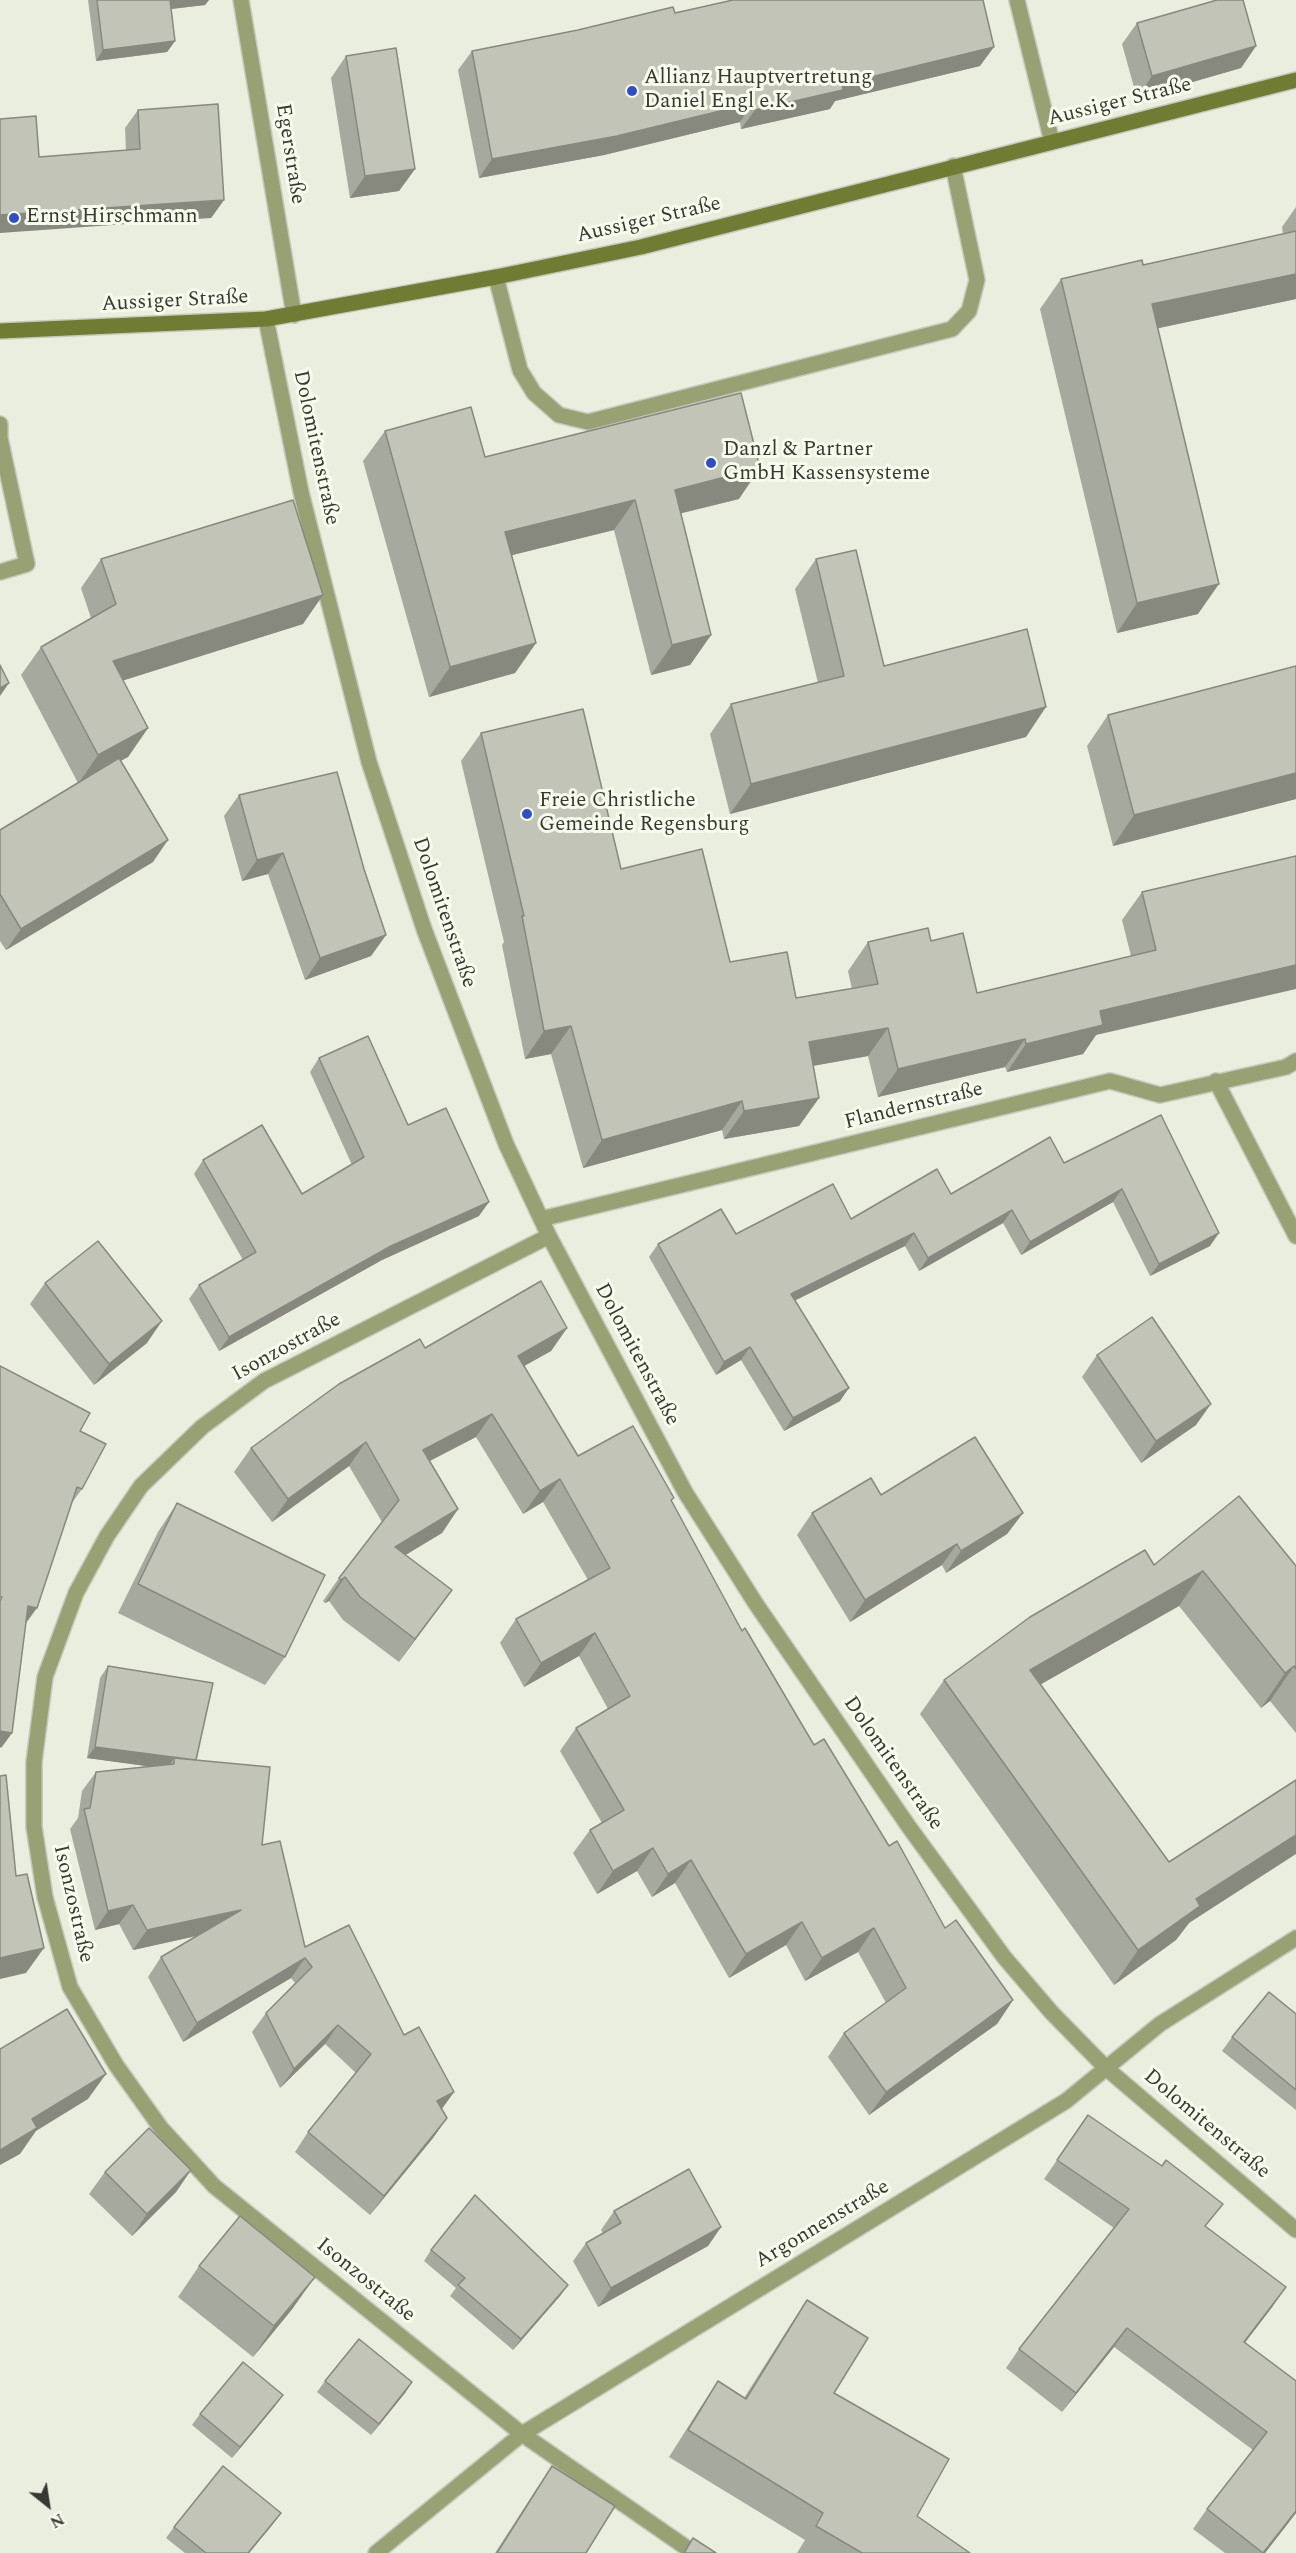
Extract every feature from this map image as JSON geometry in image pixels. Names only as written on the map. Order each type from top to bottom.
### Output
[{"type":"street","name":"Egerstraße","points":[[241,0],[294,315]]},
{"type":"street","points":[[1017,0],[1052,142]]},
{"type":"street","name":"Aussiger Straße","points":[[0,331],[266,319],[496,277],[640,247],[952,166],[1296,81]]},
{"type":"street","points":[[496,277],[520,370],[534,393],[559,415],[588,422],[952,329],[969,311],[977,280],[952,166]]},
{"type":"street","name":"Dolomitenstraße","points":[[266,319],[301,492],[369,762],[424,928],[506,1144],[549,1236],[685,1492],[756,1604],[909,1827],[1004,1957],[1052,2013],[1106,2068],[1296,2230]]},
{"type":"street","points":[[0,424],[0,438],[27,564],[0,572]]},
{"type":"street","name":"Flandernstraße","points":[[541,1219],[1110,1081],[1160,1095],[1286,1066],[1296,1061]]},
{"type":"street","points":[[1216,1081],[1296,1236]]},
{"type":"street","name":"Isonzostraße","points":[[549,1236],[264,1381],[202,1427],[141,1486],[107,1536],[76,1593],[45,1677],[34,1762],[34,1827],[45,1897],[70,1987],[116,2065],[161,2128],[214,2186],[522,2434],[694,2553]]},
{"type":"street","name":"Argonnenstraße","points":[[376,2553],[522,2434],[1066,2101],[1160,2024],[1296,1938]]},
{"type":"building","points":[[97,0],[170,0],[175,41],[103,50]]},
{"type":"building","points":[[733,0],[983,0],[994,47],[842,84],[843,90],[755,110],[753,103],[617,136],[492,159],[472,51],[578,30],[673,7],[675,13]]},
{"type":"building","points":[[1217,0],[1243,0],[1256,46],[1152,76],[1137,23]]},
{"type":"building","points":[[396,48],[415,169],[365,176],[346,56]]},
{"type":"building","points":[[218,104],[224,200],[0,215],[0,119],[36,116],[39,157],[140,149],[138,110]]},
{"type":"building","points":[[1296,231],[1296,274],[1152,304],[1219,584],[1137,603],[1061,279],[1142,260],[1143,265]]},
{"type":"building","points":[[741,393],[760,468],[675,490],[711,635],[672,645],[635,500],[505,532],[536,643],[450,667],[385,431],[471,407],[485,457]]},
{"type":"building","points":[[293,500],[323,595],[113,661],[148,728],[98,755],[41,647],[116,604],[101,559]]},
{"type":"building","points":[[856,550],[884,666],[1027,629],[1046,707],[751,784],[731,704],[844,676],[816,559]]},
{"type":"building","points":[[0,665],[9,683],[0,688]]},
{"type":"building","points":[[1296,666],[1296,773],[1134,815],[1108,715]]},
{"type":"building","points":[[583,709],[621,869],[702,849],[730,962],[787,952],[796,998],[878,984],[868,942],[928,928],[931,941],[963,933],[977,993],[1156,950],[1142,892],[1296,856],[1296,965],[1100,1011],[1103,1025],[1026,1044],[1025,1039],[898,1069],[888,1028],[809,1042],[819,1098],[744,1111],[742,1101],[602,1140],[571,1026],[544,1031],[522,916],[524,916],[481,733]]},
{"type":"building","points":[[119,758],[168,840],[21,929],[0,894],[0,830]]},
{"type":"building","points":[[337,772],[364,869],[386,935],[320,958],[283,853],[257,860],[239,795]]},
{"type":"building","points":[[368,1036],[408,1125],[446,1108],[489,1202],[391,1246],[229,1337],[199,1285],[256,1252],[203,1160],[262,1125],[302,1194],[364,1157],[319,1058]]},
{"type":"building","points":[[1161,1115],[1219,1233],[1159,1264],[1122,1189],[1030,1242],[1012,1210],[928,1258],[914,1233],[791,1294],[849,1388],[793,1418],[750,1347],[724,1362],[658,1244],[721,1209],[736,1234],[833,1184],[851,1219],[937,1169],[951,1194],[1050,1137],[1064,1163]]},
{"type":"building","points":[[98,1241],[162,1321],[109,1364],[45,1283]]},
{"type":"building","points":[[541,1281],[567,1328],[518,1356],[578,1456],[633,1426],[674,1498],[671,1500],[742,1631],[745,1628],[814,1745],[824,1739],[889,1846],[897,1841],[945,1928],[956,1920],[1013,2000],[886,2092],[844,2033],[906,1988],[874,1928],[822,1958],[802,1922],[746,1954],[691,1860],[668,1874],[653,1848],[613,1871],[590,1830],[624,1810],[576,1728],[630,1696],[595,1633],[541,1663],[516,1619],[610,1568],[560,1479],[540,1491],[492,1414],[423,1450],[458,1509],[395,1547],[452,1590],[415,1639],[360,1597],[345,1577],[341,1580],[339,1578],[399,1500],[366,1442],[288,1499],[251,1448],[339,1384],[420,1339],[425,1348]]},
{"type":"building","points":[[1152,1317],[1211,1404],[1156,1441],[1097,1355]]},
{"type":"building","points":[[0,1366],[90,1413],[80,1431],[106,1444],[82,1489],[77,1487],[37,1608],[28,1606],[12,1733],[0,1731],[0,1601],[2,1597],[0,1597]]},
{"type":"building","points":[[975,1437],[1023,1513],[961,1551],[957,1544],[865,1600],[812,1513],[871,1478],[881,1495]]},
{"type":"building","points":[[1239,1496],[1296,1566],[1296,1669],[1294,1666],[1285,1673],[1203,1571],[1030,1670],[1169,1862],[1296,1780],[1296,1835],[1196,1899],[1200,1906],[1138,1950],[944,1680],[1030,1617],[1145,1550],[1154,1565]]},
{"type":"building","points":[[177,1503],[325,1575],[285,1657],[138,1584]]},
{"type":"building","points":[[108,1666],[213,1683],[196,1760],[95,1747]]},
{"type":"building","points":[[174,1758],[270,1767],[262,1845],[280,1841],[305,1947],[349,1925],[404,2035],[419,2027],[454,2092],[437,2101],[447,2118],[384,2196],[308,2132],[371,2054],[338,2025],[294,2069],[266,2013],[312,1967],[305,1958],[197,2023],[161,1957],[241,1910],[147,1930],[133,1905],[108,1911],[84,1809],[90,1808],[96,1772],[174,1764]]},
{"type":"building","points":[[6,1775],[16,1876],[27,1874],[44,1948],[0,1958],[0,1776]]},
{"type":"building","points":[[1269,1992],[1296,2014],[1296,2090],[1232,2037]]},
{"type":"building","points":[[67,2009],[106,2074],[32,2119],[37,2128],[0,2150],[0,2049]]},
{"type":"building","points":[[1088,2115],[1162,2166],[1166,2160],[1223,2204],[1205,2226],[1286,2287],[1244,2342],[1296,2381],[1296,2511],[1263,2553],[1207,2509],[1267,2432],[1127,2328],[1076,2393],[1019,2349],[1129,2209],[1057,2160]]},
{"type":"building","points":[[149,2128],[191,2170],[147,2214],[105,2172]]},
{"type":"building","points":[[689,2169],[721,2227],[611,2288],[586,2243],[621,2223],[614,2211]]},
{"type":"building","points":[[475,2195],[568,2285],[521,2339],[458,2285],[465,2278],[431,2250]]},
{"type":"building","points":[[240,2216],[315,2277],[274,2326],[199,2266]]},
{"type":"building","points":[[807,2300],[868,2338],[834,2393],[949,2459],[917,2516],[970,2553],[862,2553],[816,2526],[823,2513],[688,2430],[718,2381],[746,2399]]},
{"type":"building","points":[[359,2339],[412,2382],[379,2424],[325,2381]]},
{"type":"building","points":[[243,2362],[283,2395],[240,2447],[200,2414]]},
{"type":"building","points":[[223,2466],[281,2513],[248,2553],[206,2553],[174,2527]]},
{"type":"building","points":[[552,2466],[615,2506],[586,2553],[497,2553]]},
{"type":"building","points":[[693,2538],[716,2553],[684,2553]]},
{"type":"place","name":"Allianz Hauptvertretung Daniel Engl e.K.","points":[[632,91]]},
{"type":"place","name":"Ernst Hirschmann","points":[[14,218]]},
{"type":"place","name":"Danzl & Partner GmbH Kassensysteme","points":[[711,463]]},
{"type":"place","name":"Freie Christliche Gemeinde Regensburg","points":[[527,814]]}]
